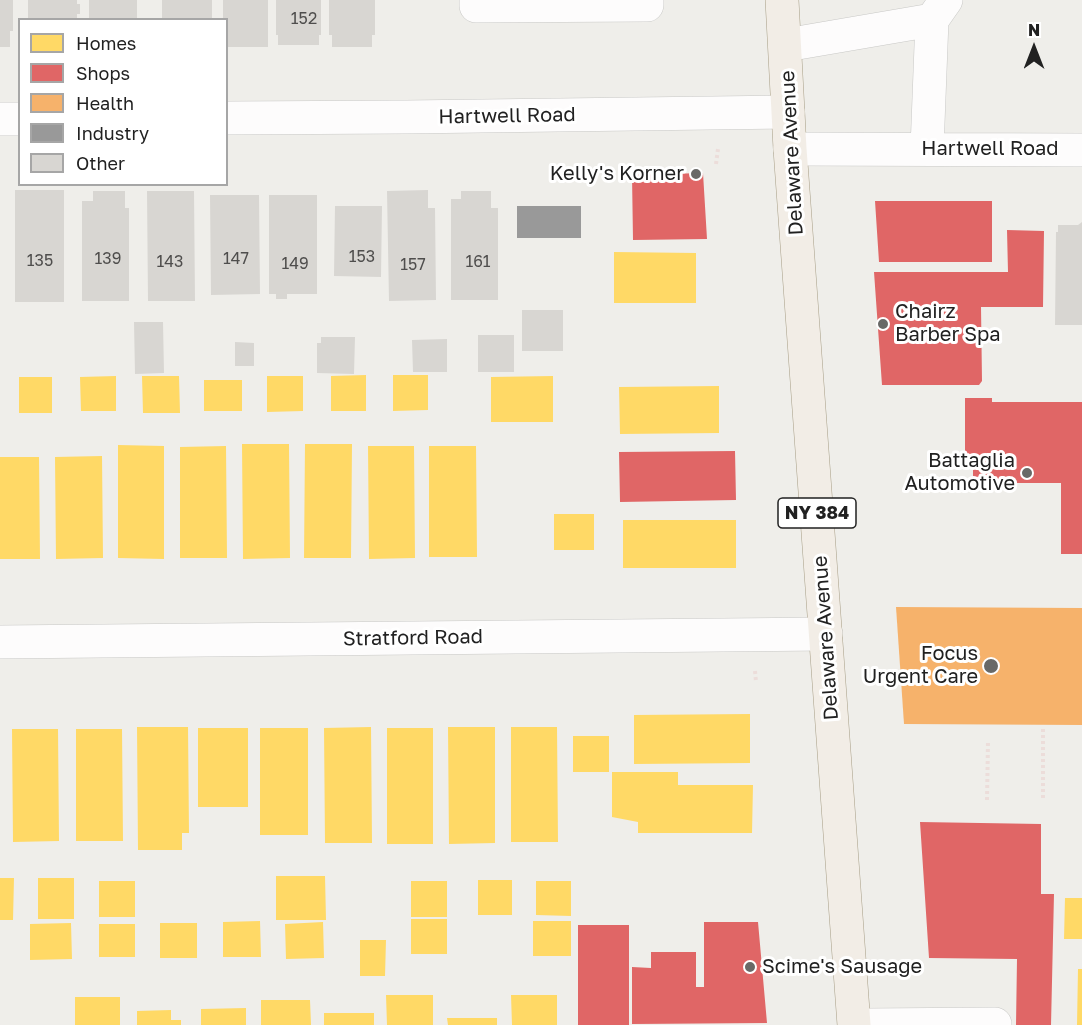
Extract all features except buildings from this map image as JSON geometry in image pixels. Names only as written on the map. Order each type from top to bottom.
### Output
[{"type":"main road","name":"Delaware Avenue","points":[[782,0],[790,149],[854,1025]]},
{"type":"street","points":[[476,0],[476,6],[647,5],[647,0]]},
{"type":"street","points":[[786,45],[939,10],[927,149]]},
{"type":"street","name":"Hartwell Road","points":[[228,118],[788,112]]},
{"type":"street","points":[[0,119],[18,119]]},
{"type":"street","name":"Hartwell Road","points":[[790,149],[1082,150]]},
{"type":"street","name":"Stratford Road","points":[[0,642],[826,634]]},
{"type":"street","points":[[867,1025],[995,1024]]},
{"type":"path","points":[[716,164],[718,149]]},
{"type":"path","points":[[755,668],[756,682]]},
{"type":"path","points":[[1043,729],[1043,801]]},
{"type":"path","points":[[987,800],[988,742]]},
{"type":"place","name":"Kelly's Korner","points":[[696,174]]},
{"type":"place","name":"Chairz Barber Spa","points":[[883,324]]},
{"type":"place","name":"Battaglia Automotive","points":[[1027,473]]},
{"type":"place","name":"Focus Urgent Care","points":[[991,666]]},
{"type":"place","name":"Scime's Sausage","points":[[750,967]]}]
